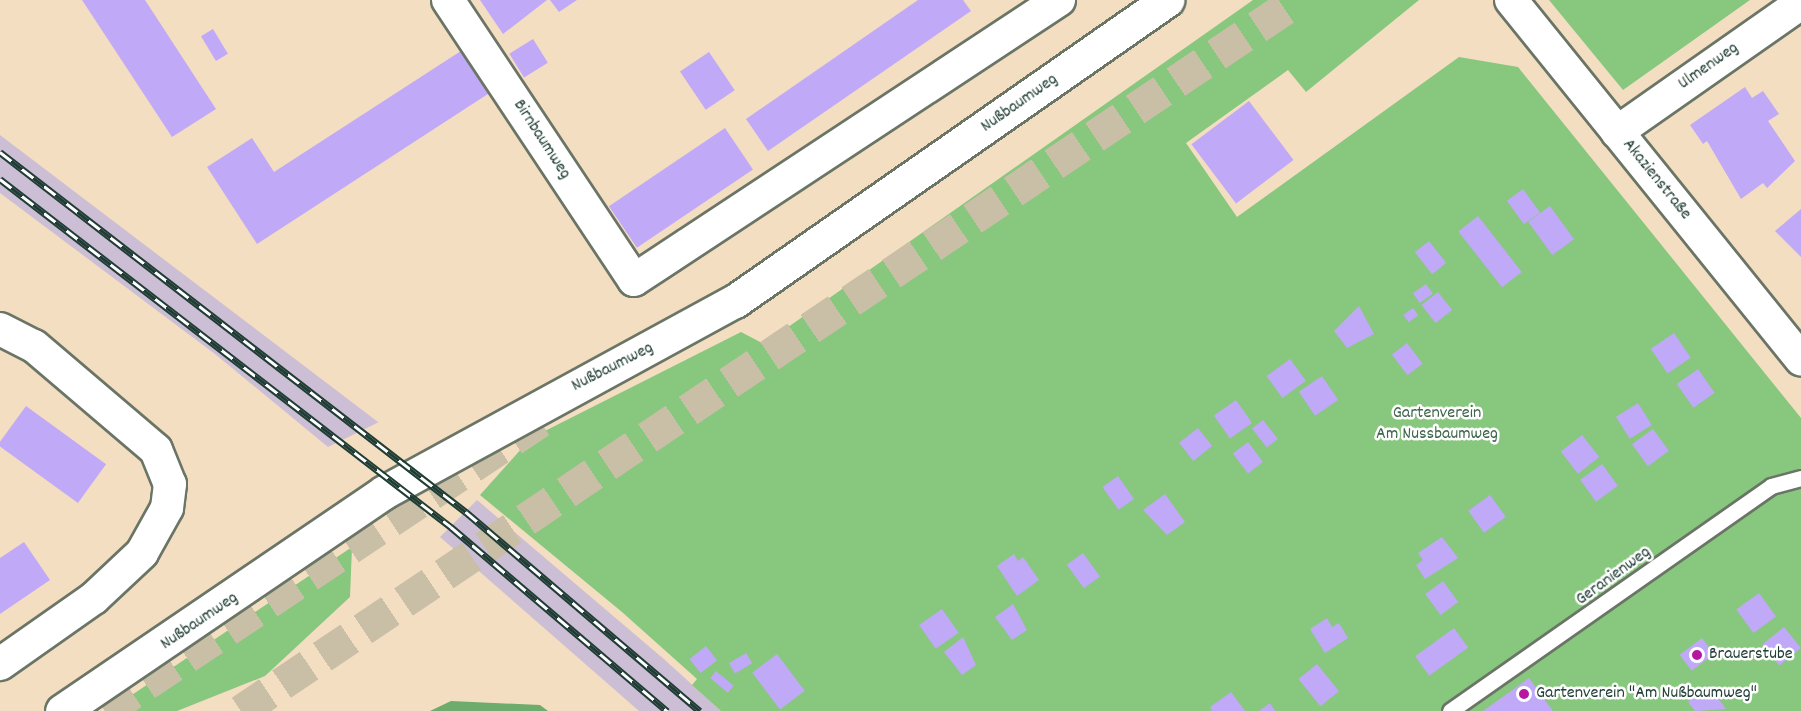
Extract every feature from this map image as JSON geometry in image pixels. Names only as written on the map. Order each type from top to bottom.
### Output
[{"type":"street","name":"Birnbaumweg","points":[[448,0],[634,280],[1059,0]]},
{"type":"street","name":"Akazienstraße","points":[[1511,0],[1801,360]]},
{"type":"street","name":"Nußbaumweg","points":[[62,711],[384,492],[735,301],[1155,3]]},
{"type":"street","name":"Ulmenweg","points":[[1617,132],[1801,3]]},
{"type":"street","points":[[0,329],[34,346],[156,450],[170,484],[167,508],[142,553],[93,598],[0,664]]},
{"type":"lane","name":"Geranienweg","points":[[1450,711],[1772,486],[1801,478]]},
{"type":"shaded area","points":[[0,135],[379,422],[328,447],[215,354],[0,193]]},
{"type":"shaded area","points":[[477,500],[665,660],[721,711],[639,711],[440,537]]},
{"type":"green space","name":"Gartenverein Am Nussbaumweg","points":[[1253,0],[1419,0],[1306,92],[1288,70],[1186,143],[1237,217],[1459,57],[1518,67],[1801,418],[1801,711],[721,711],[692,685],[697,679],[622,612],[480,495],[531,438],[741,332],[764,344]]},
{"type":"green space","points":[[1549,0],[1750,0],[1623,90]]},
{"type":"green space","points":[[352,547],[350,597],[265,676],[177,711],[108,711]]},
{"type":"green space","points":[[451,701],[540,705],[548,711],[430,711]]},
{"type":"building","points":[[82,0],[145,0],[216,109],[172,137]]},
{"type":"building","points":[[480,0],[547,0],[503,34]]},
{"type":"building","points":[[550,0],[577,0],[559,12]]},
{"type":"building","points":[[918,0],[963,0],[971,11],[768,151],[746,119]]},
{"type":"building","points":[[213,29],[228,54],[216,61],[201,36]]},
{"type":"building","points":[[533,39],[548,63],[524,78],[509,54]]},
{"type":"building","points":[[464,49],[491,92],[257,244],[207,167],[252,138],[274,172]]},
{"type":"building","points":[[709,52],[735,90],[706,110],[680,72]]},
{"type":"building","points":[[1745,87],[1752,98],[1763,91],[1779,114],[1768,121],[1795,161],[1767,188],[1763,183],[1741,199],[1707,141],[1703,144],[1690,125]]},
{"type":"building","points":[[1249,101],[1294,160],[1236,203],[1191,144]]},
{"type":"building","points":[[725,128],[753,169],[637,248],[609,206]]},
{"type":"building","points":[[1523,189],[1540,212],[1524,224],[1507,201]]},
{"type":"building","points":[[1550,206],[1574,239],[1552,255],[1528,222]]},
{"type":"building","points":[[1801,209],[1801,257],[1775,231]]},
{"type":"building","points":[[1478,216],[1522,272],[1502,287],[1458,231]]},
{"type":"building","points":[[1429,241],[1446,263],[1432,274],[1415,252]]},
{"type":"building","points":[[1426,284],[1433,294],[1420,303],[1413,293]]},
{"type":"building","points":[[1438,292],[1452,310],[1436,323],[1421,305]]},
{"type":"building","points":[[1359,306],[1374,334],[1347,348],[1334,331]]},
{"type":"building","points":[[1413,308],[1418,315],[1409,322],[1403,315]]},
{"type":"building","points":[[1674,333],[1691,358],[1668,374],[1651,349]]},
{"type":"building","points":[[1407,343],[1423,364],[1407,375],[1392,354]]},
{"type":"building","points":[[1290,359],[1306,381],[1282,398],[1267,376]]},
{"type":"building","points":[[1698,369],[1715,393],[1693,408],[1677,384]]},
{"type":"building","points":[[1322,376],[1338,400],[1315,416],[1299,392]]},
{"type":"building","points":[[1236,400],[1252,423],[1230,438],[1214,415]]},
{"type":"building","points":[[1638,403],[1652,425],[1630,439],[1616,417]]},
{"type":"building","points":[[26,406],[106,464],[78,503],[0,446],[0,442]]},
{"type":"building","points":[[1263,420],[1278,439],[1267,448],[1252,429]]},
{"type":"building","points":[[1198,428],[1212,446],[1193,461],[1179,443]]},
{"type":"building","points":[[1653,429],[1669,451],[1648,466],[1632,444]]},
{"type":"building","points":[[1582,435],[1599,457],[1578,474],[1561,452]]},
{"type":"building","points":[[1248,442],[1263,462],[1248,473],[1233,453]]},
{"type":"building","points":[[1602,464],[1618,486],[1596,502],[1580,480]]},
{"type":"building","points":[[1118,476],[1134,499],[1118,510],[1102,487]]},
{"type":"building","points":[[1165,494],[1185,522],[1167,535],[1143,510]]},
{"type":"building","points":[[1490,495],[1506,517],[1484,533],[1468,511]]},
{"type":"building","points":[[1442,537],[1458,558],[1425,579],[1416,565],[1423,560],[1418,553]]},
{"type":"building","points":[[24,542],[50,580],[0,614],[0,558]]},
{"type":"building","points":[[1083,553],[1100,576],[1084,588],[1067,565]]},
{"type":"building","points":[[1014,554],[1018,561],[1023,557],[1039,580],[1017,596],[997,566]]},
{"type":"building","points":[[1443,581],[1458,602],[1440,615],[1425,594]]},
{"type":"building","points":[[1759,593],[1776,616],[1753,633],[1736,609]]},
{"type":"building","points":[[1013,604],[1027,630],[1012,640],[995,617]]},
{"type":"building","points":[[942,609],[959,633],[936,649],[919,625]]},
{"type":"building","points":[[1327,618],[1332,627],[1339,623],[1348,638],[1325,653],[1310,629]]},
{"type":"building","points":[[1784,627],[1801,648],[1779,666],[1762,645]]},
{"type":"building","points":[[1454,628],[1468,647],[1429,676],[1415,656]]},
{"type":"building","points":[[963,637],[976,665],[962,675],[944,652]]},
{"type":"building","name":"Brauerstube","points":[[1702,638],[1714,654],[1692,671],[1680,655]]},
{"type":"building","points":[[706,646],[717,660],[701,673],[689,659]]},
{"type":"building","points":[[746,653],[752,663],[735,674],[729,663]]},
{"type":"building","points":[[777,654],[805,691],[780,709],[752,673]]},
{"type":"building","points":[[1317,664],[1339,691],[1320,706],[1298,679]]},
{"type":"building","points":[[716,671],[734,686],[728,693],[710,678]]},
{"type":"building","name":"Gartenverein \"Am Nußbaumweg\"","points":[[1529,678],[1553,711],[1483,711]]},
{"type":"building","points":[[1709,686],[1726,709],[1695,711],[1688,702]]},
{"type":"building","points":[[1231,692],[1245,711],[1212,711],[1210,707]]},
{"type":"building","points":[[1270,703],[1275,711],[1259,711]]},
{"type":"tunnel","points":[[241,711],[1297,0]]},
{"type":"tunnel","points":[[105,711],[540,421]]},
{"type":"railway","points":[[0,152],[466,512],[700,711]]},
{"type":"railway","points":[[0,179],[451,527],[667,711]]},
{"type":"place","name":"Brauerstube","points":[[1697,655]]},
{"type":"place","name":"Gartenverein \"Am Nußbaumweg\"","points":[[1524,694]]}]
